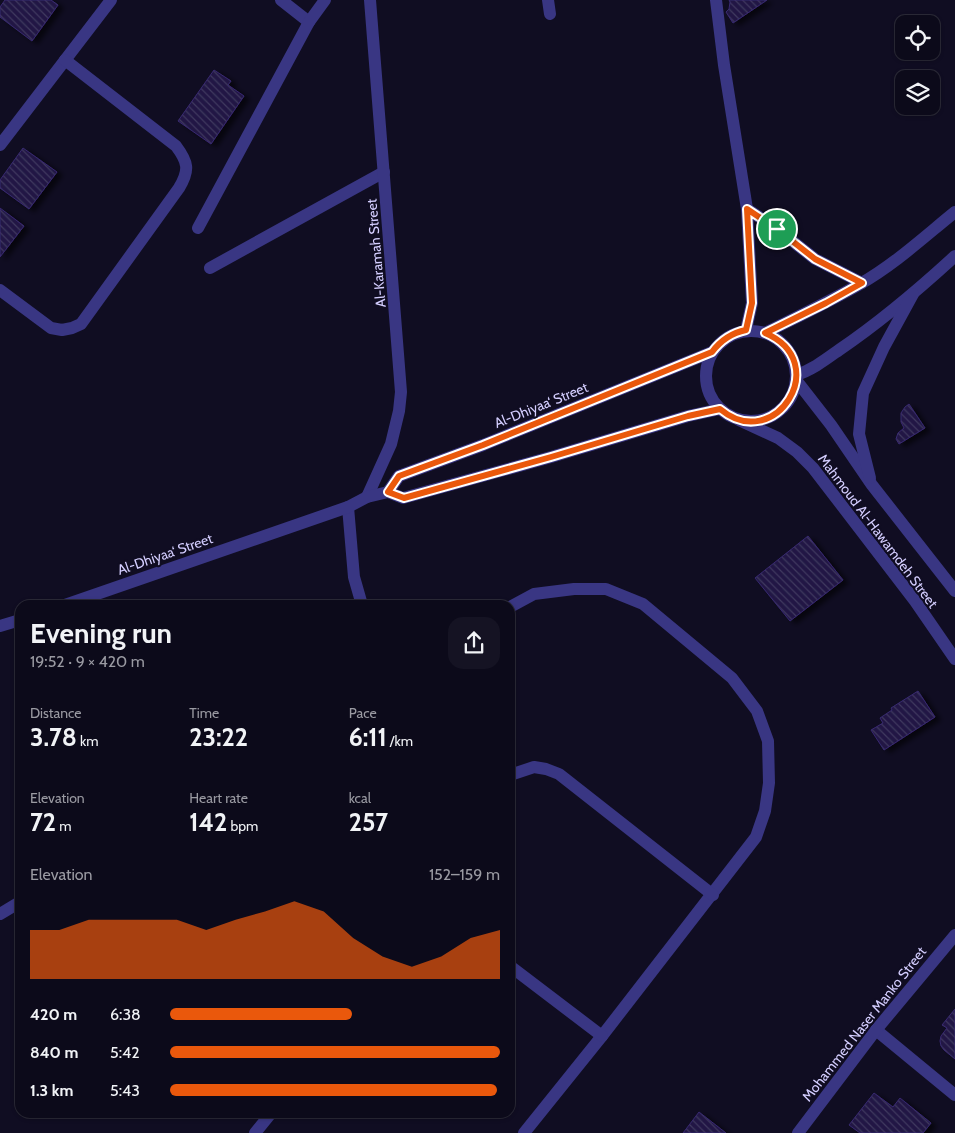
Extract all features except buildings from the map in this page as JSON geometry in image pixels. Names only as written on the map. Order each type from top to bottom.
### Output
[{"type":"street","points":[[0,145],[111,0]]},
{"type":"street","points":[[281,0],[309,22]]},
{"type":"street","points":[[198,228],[309,22],[325,0]]},
{"type":"street","name":"Al-Karamah Street","points":[[367,498],[391,444],[399,411],[401,392],[370,0]]},
{"type":"street","points":[[548,0],[550,14]]},
{"type":"street","points":[[716,0],[724,65],[747,209],[752,303],[746,330]]},
{"type":"street","points":[[0,290],[51,328],[62,330],[81,324],[184,180],[186,164],[184,157],[176,146],[65,60]]},
{"type":"street","points":[[210,268],[384,172]]},
{"type":"street","points":[[747,209],[777,229],[815,259],[862,283]]},
{"type":"street","points":[[765,333],[862,283],[902,256],[955,212]]},
{"type":"street","points":[[796,378],[852,341],[913,294],[955,256]]},
{"type":"street","points":[[872,485],[859,434],[863,392],[884,347],[913,294]]},
{"type":"street","points":[[746,330],[765,333],[773,336],[787,349],[792,357],[796,378],[789,400],[775,414],[758,421],[739,420],[725,414],[715,404],[708,392],[705,379],[706,365],[712,352],[727,338],[746,330]]},
{"type":"street","name":"Al-Dhiyaa‘ Street","points":[[388,492],[399,476],[483,445],[712,352]]},
{"type":"street","name":"Mahmoud Al-Hawamdeh Street","points":[[796,378],[872,485],[955,592]]},
{"type":"street","name":"Al-Dhiyaa‘ Street","points":[[79,600],[348,507],[367,498],[388,492],[404,498],[688,416],[720,409]]},
{"type":"street","name":"Mahmoud Al-Hawamdeh Street","points":[[739,420],[778,438],[814,468],[915,601],[955,659]]},
{"type":"street","points":[[348,507],[354,577],[361,600]]},
{"type":"street","points":[[515,604],[534,594],[574,589],[606,589],[643,604],[732,678],[757,711],[768,741],[769,784],[765,811],[756,837],[713,895],[524,1133]]},
{"type":"street","points":[[0,626],[15,622]]},
{"type":"street","points":[[515,773],[534,767],[559,774],[713,895]]},
{"type":"street","points":[[0,914],[15,905]]},
{"type":"street","name":"Mohammed Naser Manko Street","points":[[798,1133],[876,1030],[955,935]]},
{"type":"street","points":[[515,970],[602,1036]]},
{"type":"street","points":[[876,1030],[955,1095]]},
{"type":"street","points":[[255,1133],[267,1118]]},
{"type":"route","points":[[747,209],[777,229],[815,259],[862,283],[765,333],[781,342],[792,357],[795,366],[796,380],[792,395],[785,406],[775,414],[758,421],[745,421],[725,414],[720,409],[688,416],[404,498],[388,492],[399,476],[483,445],[712,352],[716,346],[733,334],[746,330],[752,303],[747,209]]}]
